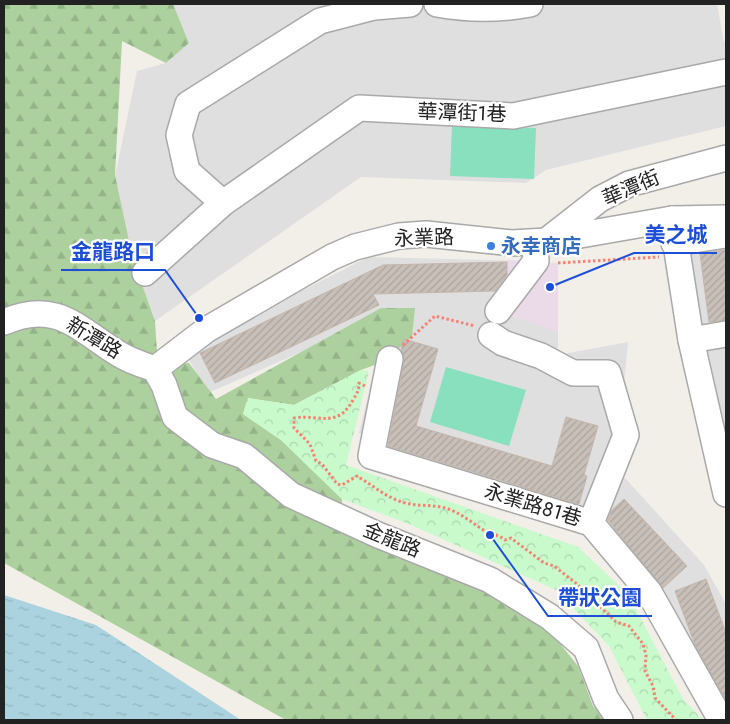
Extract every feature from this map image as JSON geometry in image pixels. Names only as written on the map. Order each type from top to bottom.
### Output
[{"type":"street","points":[[223,203],[186,171],[179,136],[188,104],[320,21],[374,7],[410,4]]},
{"type":"street","points":[[437,4],[465,9],[491,9],[530,4]]},
{"type":"street","name":"華潭街1巷","points":[[145,273],[223,203],[359,108],[513,116],[726,72]]},
{"type":"street","name":"華潭街","points":[[541,241],[600,199],[629,184],[726,158]]},
{"type":"street","name":"永業路","points":[[155,369],[206,330],[355,247],[399,236],[426,234],[512,243],[541,241],[672,219],[726,218]]},
{"type":"street","points":[[672,219],[675,250],[685,295],[691,340],[719,434],[726,494]]},
{"type":"street","points":[[675,250],[726,235]]},
{"type":"street","points":[[498,311],[536,261],[541,241]]},
{"type":"street","name":"新潭路","points":[[4,322],[12,318],[49,313],[78,325],[120,355],[155,369]]},
{"type":"street","points":[[691,340],[726,334]]},
{"type":"street","points":[[491,335],[503,343],[541,356],[573,373],[608,373],[626,435],[591,523]]},
{"type":"street","name":"永業路81巷","points":[[390,359],[371,456],[591,523],[649,592],[721,720]]},
{"type":"street","name":"金龍路","points":[[155,369],[164,385],[175,417],[212,445],[244,456],[291,495],[352,524],[490,580],[550,618],[586,648],[606,699],[620,720]]},
{"type":"path","points":[[558,263],[675,250]]},
{"type":"path","points":[[390,359],[417,331],[436,316],[471,323],[491,335]]},
{"type":"path","points":[[381,402],[359,382],[359,393],[348,409],[337,418],[322,420],[304,417],[294,418],[294,428],[310,444],[316,462],[322,464],[338,484],[342,485],[357,476],[367,485],[399,501],[416,506],[444,508],[460,515],[487,532],[498,534],[505,540],[510,538],[544,564],[554,566],[577,584],[616,622],[628,626],[643,644],[646,655],[645,671],[653,686],[654,698],[676,720]]},
{"type":"shaded area","points":[[173,4],[717,4],[724,43],[726,34],[726,126],[546,170],[526,183],[361,177],[155,321],[133,259],[115,176],[137,71],[166,63],[189,43]]},
{"type":"shaded area","points":[[726,231],[726,454],[677,239]]},
{"type":"shaded area","points":[[368,257],[536,261],[558,332],[558,355],[628,342],[616,468],[704,565],[726,604],[726,714],[601,519],[359,433],[388,314],[208,393],[184,351]]},
{"type":"shaded area","points":[[507,260],[558,263],[558,332],[498,311]]},
{"type":"green space","points":[[4,4],[173,4],[189,43],[166,63],[122,41],[115,175],[133,259],[155,321],[160,400],[167,364],[189,363],[216,399],[381,308],[415,308],[412,337],[383,362],[361,370],[294,405],[248,398],[243,414],[281,440],[342,499],[342,509],[537,615],[578,666],[593,706],[608,720],[286,720],[4,563]]},
{"type":"green space","points":[[452,124],[536,128],[534,179],[450,176]]},
{"type":"green space","points":[[446,367],[526,390],[509,446],[430,422]]},
{"type":"green space","points":[[361,370],[369,371],[346,465],[578,547],[628,594],[683,699],[703,720],[647,720],[609,646],[556,590],[409,524],[342,499],[281,440],[243,414],[248,398],[294,405]]},
{"type":"water","points":[[4,595],[96,625],[241,720],[4,720]]},
{"type":"building","points":[[726,250],[726,320],[709,322],[700,254]]},
{"type":"building","points":[[507,262],[507,275],[495,291],[373,294],[379,305],[215,383],[200,353],[383,265]]},
{"type":"building","points":[[404,339],[438,349],[416,426],[552,466],[566,417],[598,426],[584,475],[587,476],[579,504],[388,446],[404,362],[401,350]]},
{"type":"building","points":[[624,499],[687,566],[663,588],[608,520],[612,510]]},
{"type":"building","points":[[706,579],[726,633],[726,700],[695,645],[675,591]]},
{"type":"place","name":"永幸商店","points":[[491,246]]},
{"type":"place","name":"美之城","points":[[550,287]]},
{"type":"place","name":"金龍路口","points":[[199,318]]},
{"type":"place","name":"帶狀公園","points":[[490,535]]}]
